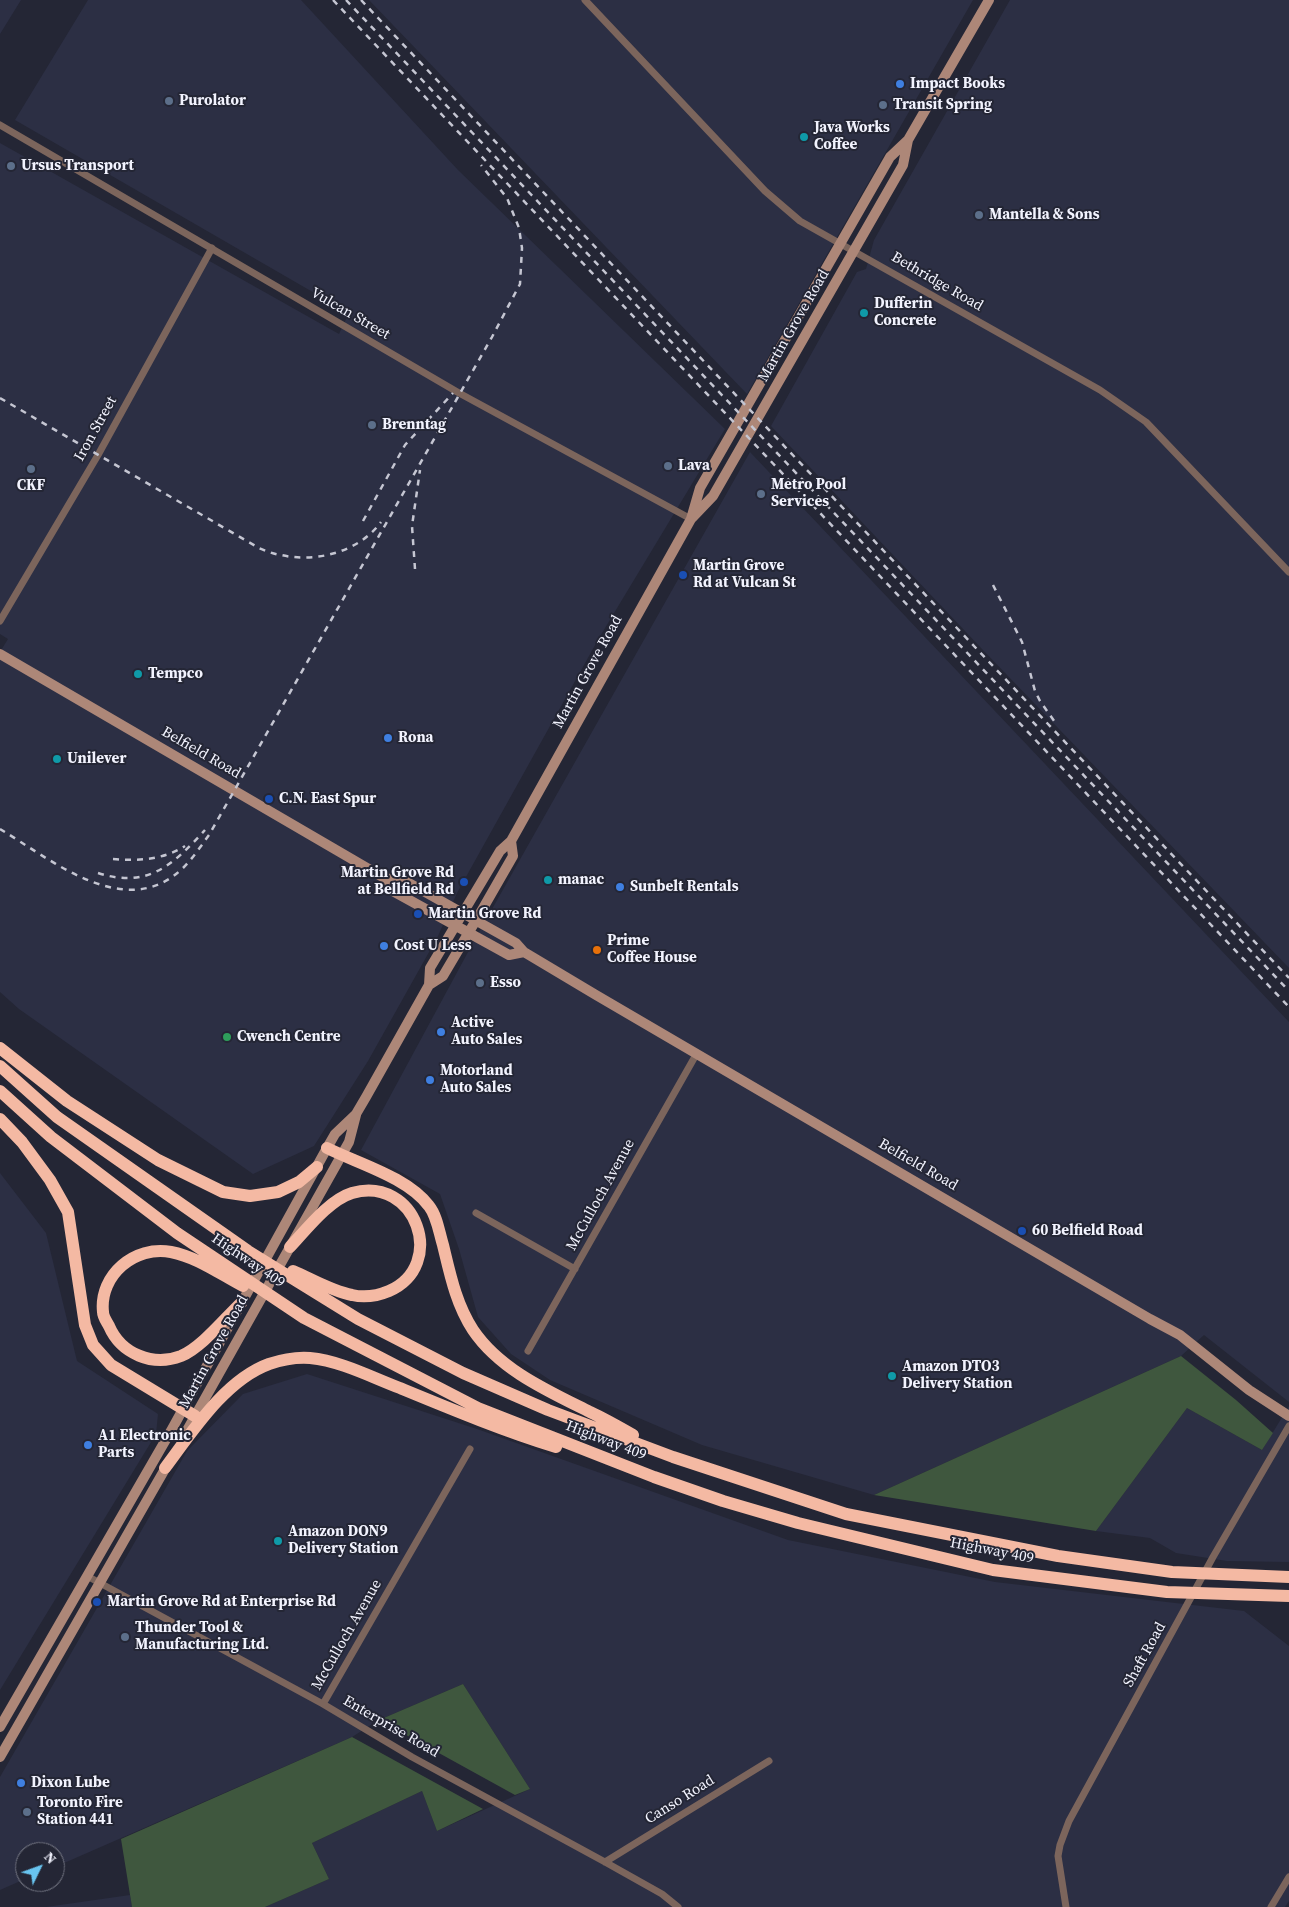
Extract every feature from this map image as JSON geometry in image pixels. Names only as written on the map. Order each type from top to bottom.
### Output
[{"type":"highway","points":[[0,1048],[67,1101],[158,1160],[223,1192],[250,1196],[278,1192],[299,1182],[317,1167]]},
{"type":"highway","name":"Highway 409","points":[[0,1066],[57,1117],[248,1251],[358,1319],[463,1373],[548,1410],[673,1457],[846,1514],[1058,1556],[1172,1572],[1289,1576]]},
{"type":"highway","name":"Highway 409","points":[[0,1091],[51,1137],[176,1233],[304,1318],[478,1408],[654,1477],[724,1501],[798,1523],[993,1570],[1167,1592],[1289,1596]]},
{"type":"highway","points":[[0,1120],[22,1142],[50,1180],[68,1212],[85,1325],[93,1345],[111,1365],[195,1416]]},
{"type":"highway","points":[[327,1148],[400,1182],[430,1207],[436,1220],[457,1299],[473,1330],[490,1350],[510,1367],[539,1386],[673,1457]]},
{"type":"highway","points":[[248,1251],[332,1289],[353,1296],[376,1296],[395,1288],[412,1274],[418,1263],[420,1245],[417,1227],[410,1211],[396,1198],[381,1192],[367,1191],[352,1193],[341,1198],[320,1214],[290,1247]]},
{"type":"highway","points":[[241,1303],[190,1351],[170,1359],[145,1358],[123,1347],[111,1331],[103,1314],[108,1281],[120,1266],[136,1256],[152,1251],[171,1252],[191,1258],[304,1318]]},
{"type":"highway","points":[[166,1468],[203,1418],[241,1381],[268,1365],[290,1359],[309,1358],[331,1362],[365,1374],[538,1442],[654,1477]]},
{"type":"main road","name":"Martin Grove Road","points":[[0,1728],[184,1408],[335,1134],[356,1114],[429,985],[430,968],[500,851],[511,841],[691,519],[700,488],[890,158],[908,140],[989,0]]},
{"type":"main road","name":"Martin Grove Road","points":[[691,519],[713,496],[854,251],[903,165],[908,140]]},
{"type":"main road","name":"Belfield Road","points":[[0,654],[386,879],[400,878],[516,943],[524,952],[1180,1335],[1250,1390],[1289,1416]]},
{"type":"main road","name":"Martin Grove Road","points":[[429,985],[443,976],[469,934],[513,856],[511,841]]},
{"type":"main road","name":"Belfield Road","points":[[386,879],[391,890],[469,934],[509,955],[524,952]]},
{"type":"main road","name":"Martin Grove Road","points":[[0,1757],[101,1583],[350,1142],[356,1114]]},
{"type":"street","name":"Bethridge Road","points":[[584,0],[765,191],[800,221],[1100,390],[1146,422],[1289,572]]},
{"type":"street","name":"Vulcan Street","points":[[0,125],[459,393],[691,519]]},
{"type":"street","name":"Iron Street","points":[[0,621],[98,455],[212,248]]},
{"type":"street","name":"McCulloch Avenue","points":[[528,1350],[697,1053]]},
{"type":"street","points":[[476,1213],[575,1269]]},
{"type":"street","name":"Shaft Road","points":[[1066,1907],[1058,1856],[1069,1821],[1213,1557],[1289,1426]]},
{"type":"street","name":"McCulloch Avenue","points":[[324,1704],[470,1449]]},
{"type":"street","name":"Enterprise Road","points":[[87,1576],[324,1704],[412,1757],[662,1894],[678,1907]]},
{"type":"street","name":"Canso Road","points":[[605,1862],[769,1761]]},
{"type":"street","points":[[1271,1907],[1289,1877]]},
{"type":"shaded area","points":[[0,0],[21,0],[0,34]]},
{"type":"shaded area","points":[[88,0],[301,0],[458,170],[725,429],[599,638],[457,893],[438,936],[368,1061],[314,1146],[253,1174],[19,1009],[0,992],[0,652],[8,639],[0,634],[0,143],[339,334],[349,313],[15,120]]},
{"type":"shaded area","points":[[369,0],[973,0],[747,394]]},
{"type":"shaded area","points":[[1010,0],[1289,0],[1289,968],[982,649],[771,426],[857,272],[866,269],[874,240]]},
{"type":"shaded area","points":[[750,452],[1289,1022],[1289,1402],[1204,1335],[1181,1356],[874,1495],[702,1445],[550,1380],[511,1354],[478,1317],[459,1249],[440,1194],[361,1150],[474,941]]},
{"type":"shaded area","points":[[0,1173],[46,1233],[77,1361],[158,1414],[156,1434],[0,1690]]},
{"type":"shaded area","points":[[307,1374],[477,1429],[788,1540],[995,1582],[1244,1611],[1289,1646],[1289,1901],[1285,1907],[265,1907],[329,1879],[312,1843],[422,1791],[437,1831],[530,1789],[463,1684],[379,1720],[352,1737],[65,1863],[65,1842],[15,1842],[15,1883],[0,1890],[0,1777],[187,1451],[243,1394]]},
{"type":"shaded area","points":[[1289,1406],[1289,1562],[1227,1561],[1176,1553],[1150,1538],[1096,1531],[1187,1408],[1262,1450]]},
{"type":"shaded area","points":[[130,1895],[132,1907],[46,1907]]},
{"type":"green space","points":[[1181,1356],[1236,1400],[1273,1433],[1262,1450],[1187,1408],[1096,1531],[874,1495]]},
{"type":"green space","points":[[463,1684],[530,1789],[515,1795],[379,1720]]},
{"type":"green space","points":[[352,1737],[483,1809],[437,1831],[422,1791],[312,1843],[329,1879],[265,1907],[132,1907],[121,1839]]},
{"type":"railway","points":[[333,0],[1289,1007]]},
{"type":"railway","points":[[346,0],[1289,991]]},
{"type":"railway","points":[[361,0],[1289,978]]},
{"type":"railway","points":[[0,829],[66,869],[90,881],[114,888],[138,889],[161,883],[183,868],[200,848],[492,337],[520,284],[522,248],[519,228],[507,198],[481,165]]},
{"type":"railway","points":[[363,521],[405,445],[453,393]]},
{"type":"railway","points":[[0,398],[259,548],[278,555],[308,557],[336,553],[361,541],[381,522]]},
{"type":"railway","points":[[415,569],[412,526],[420,470]]},
{"type":"railway","points":[[993,585],[1022,642],[1035,691],[1057,725]]},
{"type":"railway","points":[[98,873],[131,878],[145,876],[158,871],[182,854],[205,830]]},
{"type":"railway","points":[[113,859],[132,860],[159,857],[185,846]]},
{"type":"place","name":"Impact Books","points":[[900,84]]},
{"type":"place","name":"Purolator","points":[[169,101]]},
{"type":"place","name":"Transit Spring","points":[[883,105]]},
{"type":"place","name":"Java Works Coffee","points":[[804,137]]},
{"type":"place","name":"Ursus Transport","points":[[11,166]]},
{"type":"place","name":"Mantella & Sons","points":[[979,215]]},
{"type":"place","name":"Dufferin Concrete","points":[[864,313]]},
{"type":"place","name":"Brenntag","points":[[372,425]]},
{"type":"place","name":"Lava","points":[[668,466]]},
{"type":"place","name":"CKF","points":[[31,469]]},
{"type":"place","name":"Metro Pool Services","points":[[761,494]]},
{"type":"place","name":"Martin Grove Rd at Vulcan St","points":[[683,575]]},
{"type":"place","name":"Tempco","points":[[138,674]]},
{"type":"place","name":"Rona","points":[[388,738]]},
{"type":"place","name":"Unilever","points":[[57,759]]},
{"type":"place","name":"C.N. East Spur","points":[[269,799]]},
{"type":"place","name":"manac","points":[[548,880]]},
{"type":"place","name":"Martin Grove Rd at Bellfield Rd","points":[[464,882]]},
{"type":"place","name":"Sunbelt Rentals","points":[[620,887]]},
{"type":"place","name":"Martin Grove Rd","points":[[418,914]]},
{"type":"place","name":"Cost U Less","points":[[384,946]]},
{"type":"place","name":"Prime Coffee House","points":[[597,950]]},
{"type":"place","name":"Esso","points":[[480,983]]},
{"type":"place","name":"Active Auto Sales","points":[[441,1032]]},
{"type":"place","name":"Cwench Centre","points":[[227,1037]]},
{"type":"place","name":"Motorland Auto Sales","points":[[430,1080]]},
{"type":"place","name":"60 Belfield Road","points":[[1022,1231]]},
{"type":"place","name":"Amazon DTO3 Delivery Station","points":[[892,1376]]},
{"type":"place","name":"A1 Electronic Parts","points":[[88,1445]]},
{"type":"place","name":"Amazon DON9 Delivery Station","points":[[278,1541]]},
{"type":"place","name":"Martin Grove Rd at Enterprise Rd","points":[[97,1602]]},
{"type":"place","name":"Thunder Tool & Manufacturing Ltd.","points":[[125,1637]]},
{"type":"place","name":"Dixon Lube","points":[[21,1783]]},
{"type":"place","name":"Toronto Fire Station 441","points":[[27,1812]]}]
